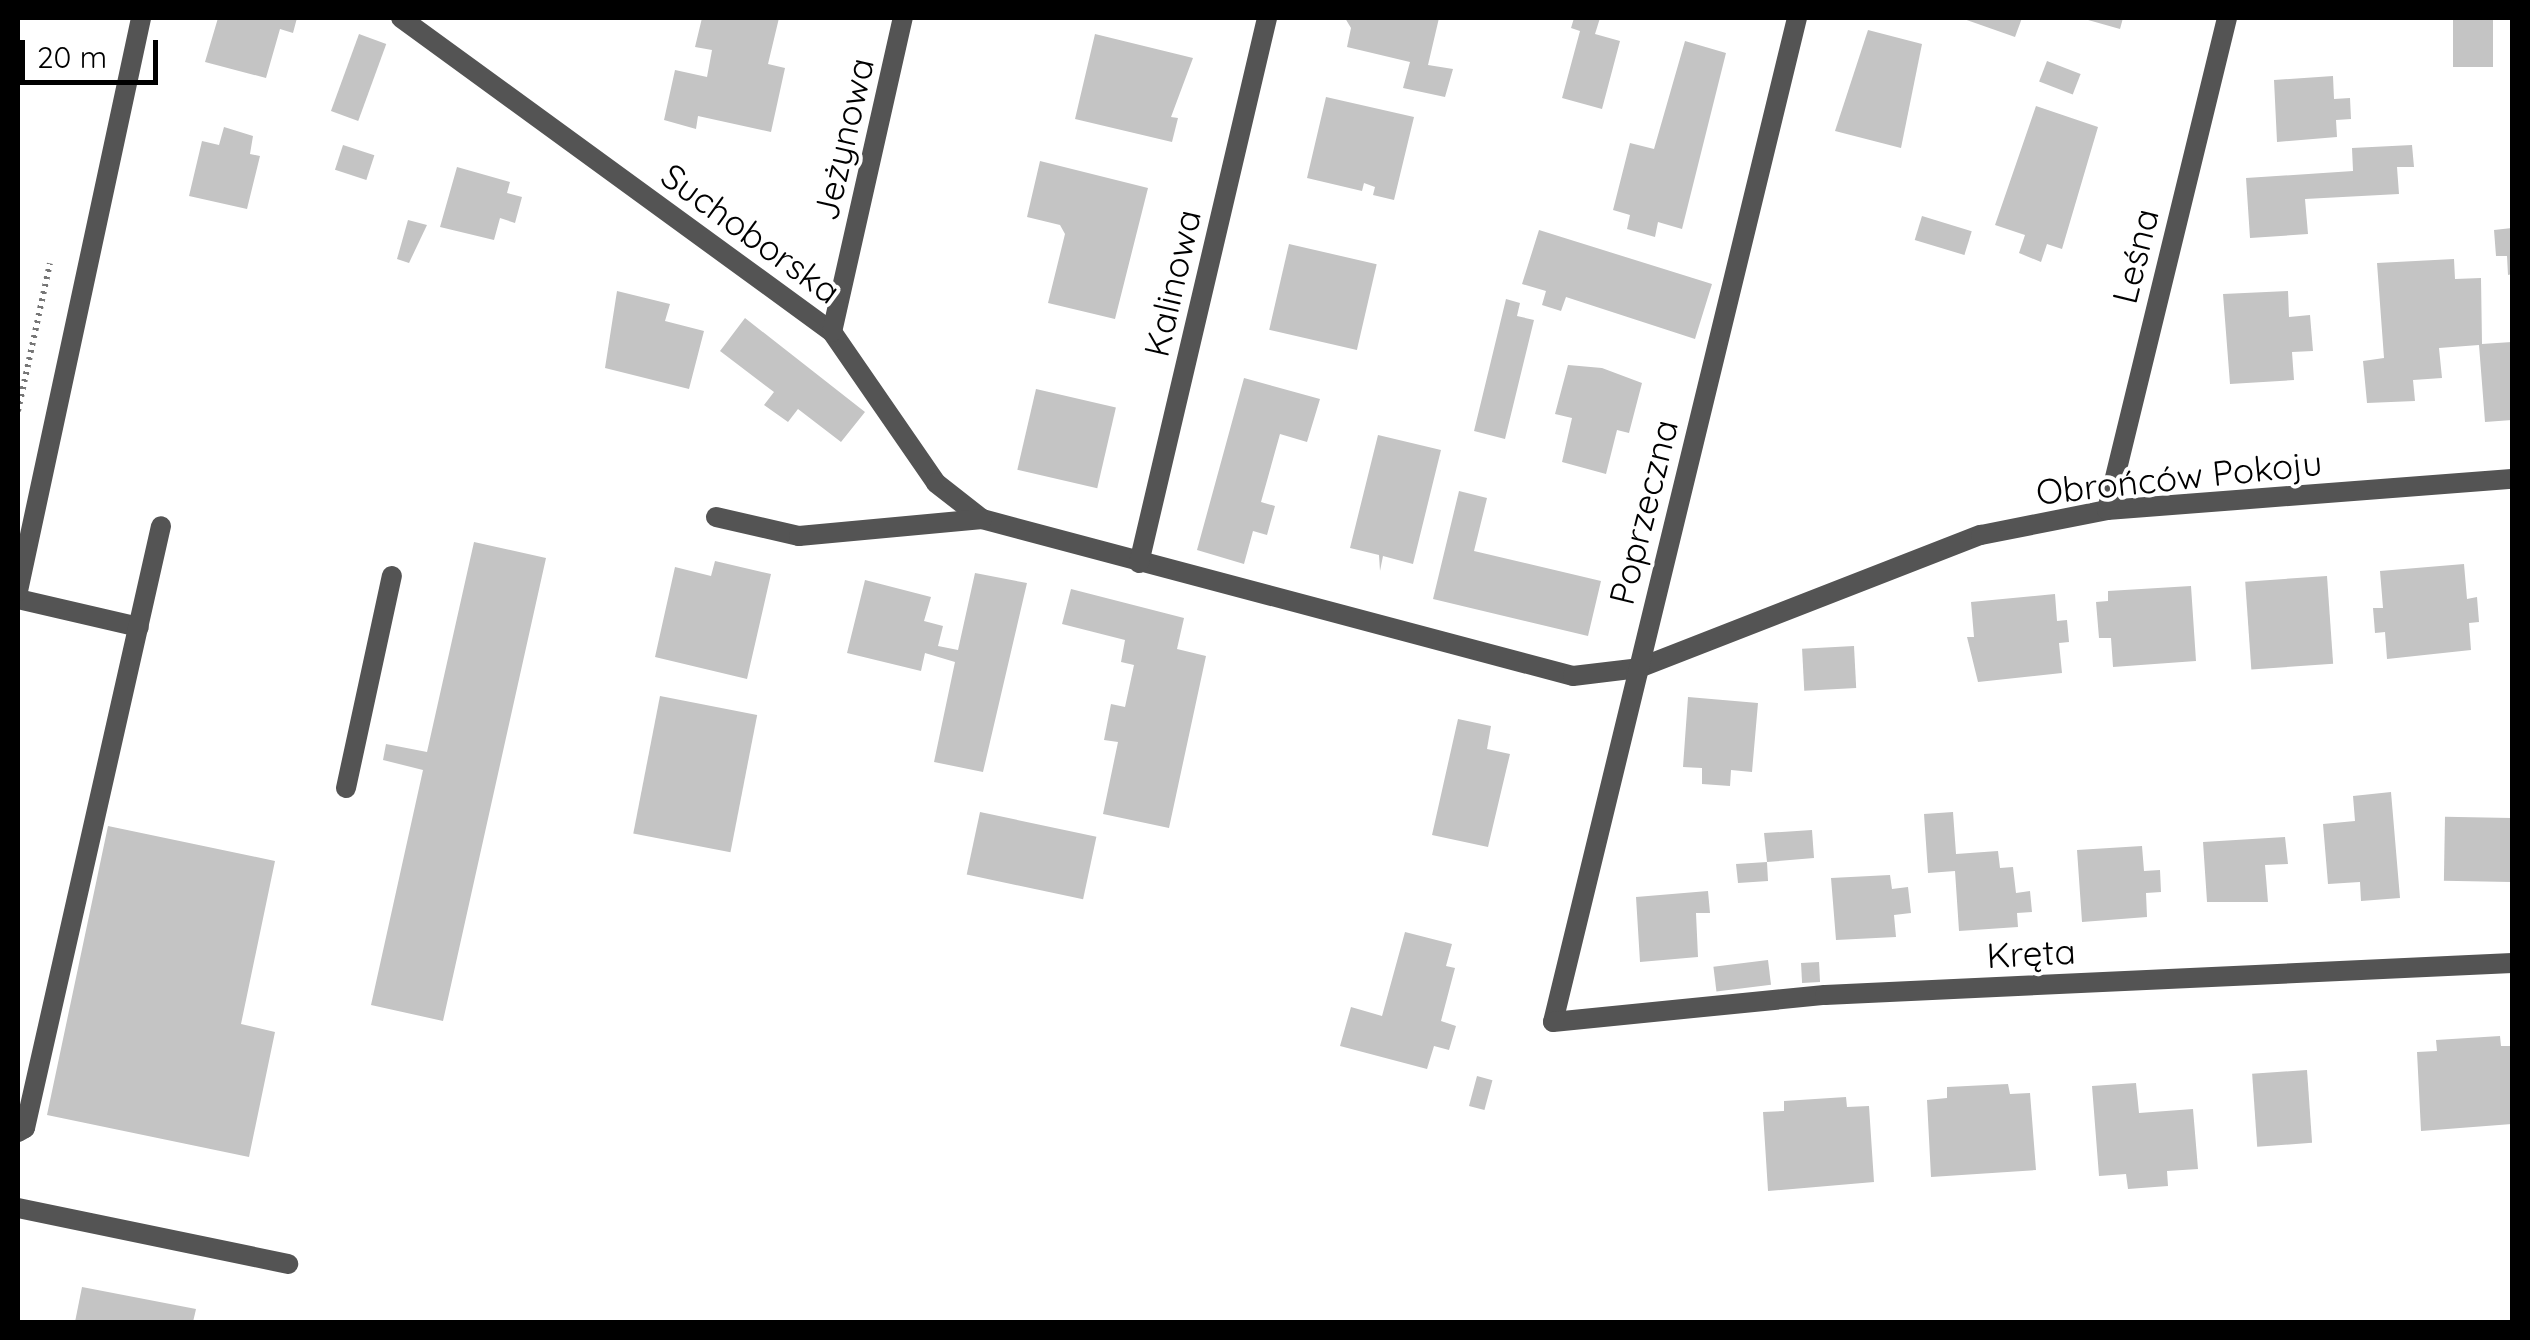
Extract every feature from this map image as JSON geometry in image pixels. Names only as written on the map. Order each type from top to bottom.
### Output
[{"type":"street","points":[[139,627],[18,595],[141,18]]},
{"type":"street","name":"Suchoborska","points":[[401,18],[832,332],[936,483],[982,520],[1140,563]]},
{"type":"street","name":"Jeżynowa","points":[[832,332],[903,18]]},
{"type":"street","name":"Kalinowa","points":[[1140,563],[1267,18]]},
{"type":"street","name":"Poprzeczna","points":[[1552,1022],[1797,18]]},
{"type":"street","name":"Leśna","points":[[2107,510],[2227,18]]},
{"type":"street","name":"Obrońców Pokoju","points":[[1140,563],[1573,676],[1638,668],[1981,535],[2107,510],[2512,479]]},
{"type":"street","points":[[716,517],[799,536],[982,520]]},
{"type":"street","points":[[18,1132],[25,1128],[161,526]]},
{"type":"street","points":[[346,788],[392,576]]},
{"type":"street","name":"Kręta","points":[[1552,1022],[1825,996],[2512,963]]},
{"type":"street","points":[[18,1208],[288,1264]]},
{"type":"building","points":[[218,18],[297,18],[293,33],[280,29],[266,78],[205,62]]},
{"type":"building","points":[[702,18],[779,18],[768,64],[785,68],[771,132],[698,116],[696,129],[664,120],[675,70],[707,77],[712,50],[695,47]]},
{"type":"building","points":[[1345,18],[1439,18],[1428,65],[1453,69],[1445,97],[1403,88],[1410,62],[1347,47],[1351,28]]},
{"type":"building","points":[[1574,18],[1600,18],[1595,34],[1620,41],[1602,109],[1562,98],[1580,31],[1571,28]]},
{"type":"building","points":[[1961,18],[2022,18],[2015,37]]},
{"type":"building","points":[[2081,18],[2123,18],[2120,29]]},
{"type":"building","points":[[2453,18],[2493,18],[2493,67],[2453,67]]},
{"type":"building","points":[[1868,30],[1922,44],[1901,148],[1835,131]]},
{"type":"building","points":[[359,34],[386,44],[358,121],[331,111]]},
{"type":"building","points":[[1095,34],[1193,58],[1171,117],[1178,118],[1172,142],[1075,119]]},
{"type":"building","points":[[1685,41],[1726,53],[1682,229],[1658,222],[1655,237],[1627,229],[1630,215],[1613,210],[1630,143],[1654,149]]},
{"type":"building","points":[[2047,61],[2081,74],[2073,94],[2039,82]]},
{"type":"building","points":[[2333,76],[2334,99],[2350,98],[2351,119],[2336,120],[2337,137],[2277,142],[2274,80]]},
{"type":"building","points":[[1326,97],[1414,117],[1394,200],[1373,195],[1375,187],[1364,183],[1362,191],[1307,178]]},
{"type":"building","points":[[2036,106],[2098,127],[2062,249],[2047,244],[2041,262],[2019,253],[2025,235],[1995,225]]},
{"type":"building","points":[[224,127],[253,136],[250,154],[260,156],[247,209],[189,196],[202,141],[219,145]]},
{"type":"building","points":[[343,145],[374,155],[366,180],[335,170]]},
{"type":"building","points":[[2412,145],[2414,167],[2397,167],[2399,194],[2305,199],[2308,234],[2250,238],[2246,178],[2353,171],[2352,148]]},
{"type":"building","points":[[1040,161],[1148,188],[1115,319],[1048,303],[1065,234],[1060,225],[1027,217]]},
{"type":"building","points":[[457,167],[510,182],[507,193],[522,197],[515,223],[500,218],[494,240],[440,227]]},
{"type":"building","points":[[1922,216],[1972,231],[1964,255],[1915,240]]},
{"type":"building","points":[[408,220],[427,225],[409,263],[397,259]]},
{"type":"building","points":[[2512,228],[2512,274],[2508,275],[2507,256],[2496,256],[2494,230]]},
{"type":"building","points":[[1539,230],[1712,284],[1695,339],[1566,297],[1561,311],[1542,305],[1546,291],[1522,284]]},
{"type":"building","points":[[1289,244],[1377,264],[1357,350],[1269,330]]},
{"type":"building","points":[[2454,259],[2455,279],[2481,278],[2482,344],[2512,342],[2512,420],[2485,422],[2479,345],[2439,348],[2442,378],[2413,380],[2415,401],[2367,403],[2363,361],[2384,358],[2377,263]]},
{"type":"building","points":[[617,291],[670,304],[665,321],[704,331],[689,389],[605,368]]},
{"type":"building","points":[[2288,291],[2289,317],[2310,315],[2313,351],[2292,352],[2294,380],[2230,384],[2223,294]]},
{"type":"building","points":[[1506,299],[1520,303],[1517,316],[1534,320],[1505,439],[1474,431]]},
{"type":"building","points":[[745,318],[865,412],[841,442],[798,409],[788,422],[764,405],[774,392],[720,351]]},
{"type":"building","points":[[1568,365],[1602,368],[1642,383],[1629,433],[1617,430],[1606,474],[1562,462],[1572,418],[1555,414]]},
{"type":"building","points":[[1244,378],[1320,399],[1307,442],[1280,434],[1261,502],[1275,506],[1267,535],[1253,531],[1244,564],[1197,550]]},
{"type":"building","points":[[1036,389],[1116,407],[1097,488],[1017,470]]},
{"type":"building","points":[[1378,435],[1441,450],[1413,564],[1383,556],[1380,571],[1379,555],[1350,548]]},
{"type":"building","points":[[1459,491],[1487,498],[1474,551],[1601,581],[1588,636],[1433,599]]},
{"type":"building","points":[[474,542],[546,558],[443,1021],[371,1005],[423,770],[383,760],[386,744],[427,752]]},
{"type":"building","points":[[715,561],[771,574],[747,679],[655,657],[675,567],[711,576]]},
{"type":"building","points":[[2464,564],[2467,599],[2477,597],[2479,622],[2469,623],[2471,650],[2387,659],[2385,632],[2375,633],[2373,608],[2383,608],[2380,571]]},
{"type":"building","points":[[975,573],[1027,583],[983,772],[934,762],[955,662],[925,653],[921,671],[847,653],[865,580],[931,597],[924,621],[943,626],[938,646],[958,650]]},
{"type":"building","points":[[2327,576],[2333,664],[2251,670],[2245,582]]},
{"type":"building","points":[[2191,586],[2196,661],[2113,667],[2111,638],[2099,638],[2096,602],[2108,601],[2108,591]]},
{"type":"building","points":[[1071,589],[1184,618],[1177,649],[1206,656],[1169,828],[1103,814],[1118,742],[1104,740],[1111,704],[1125,707],[1134,665],[1121,662],[1125,640],[1062,624]]},
{"type":"building","points":[[2055,594],[2057,621],[2067,620],[2069,642],[2059,643],[2062,673],[1978,682],[1967,637],[1974,637],[1971,602]]},
{"type":"building","points":[[1854,646],[1856,688],[1804,691],[1802,649]]},
{"type":"building","points":[[660,696],[757,715],[730,852],[633,833]]},
{"type":"building","points":[[1688,697],[1758,703],[1752,772],[1731,770],[1730,786],[1702,784],[1702,768],[1683,767]]},
{"type":"building","points":[[1458,719],[1491,726],[1487,749],[1510,754],[1488,847],[1432,835]]},
{"type":"building","points":[[2391,792],[2400,898],[2361,901],[2360,882],[2328,884],[2323,824],[2355,821],[2353,796]]},
{"type":"building","points":[[980,812],[1096,837],[1083,899],[967,875]]},
{"type":"building","points":[[1953,812],[1956,854],[1998,851],[2000,868],[2013,867],[2016,893],[2030,891],[2032,912],[2017,913],[2018,927],[1959,931],[1955,871],[1928,873],[1924,814]]},
{"type":"building","points":[[2445,817],[2512,818],[2511,882],[2444,881]]},
{"type":"building","points":[[108,826],[275,861],[241,1024],[275,1032],[249,1157],[47,1115]]},
{"type":"building","points":[[1812,830],[1814,858],[1767,862],[1764,833]]},
{"type":"building","points":[[2285,837],[2288,864],[2265,865],[2268,902],[2207,902],[2203,842]]},
{"type":"building","points":[[2142,846],[2144,871],[2160,870],[2161,892],[2146,893],[2147,917],[2082,922],[2077,850]]},
{"type":"building","points":[[1767,862],[1768,881],[1738,883],[1736,864]]},
{"type":"building","points":[[1890,875],[1892,889],[1908,887],[1911,913],[1894,915],[1896,937],[1836,940],[1831,878]]},
{"type":"building","points":[[1708,891],[1710,913],[1696,913],[1698,957],[1640,962],[1636,897]]},
{"type":"building","points":[[1405,932],[1452,944],[1446,966],[1455,968],[1441,1021],[1456,1026],[1449,1050],[1434,1046],[1427,1069],[1340,1046],[1351,1007],[1382,1016]]},
{"type":"building","points":[[1768,960],[1771,985],[1716,992],[1713,967]]},
{"type":"building","points":[[1819,962],[1820,982],[1802,983],[1801,963]]},
{"type":"building","points":[[2500,1036],[2501,1046],[2512,1046],[2512,1124],[2421,1131],[2417,1052],[2437,1051],[2436,1040]]},
{"type":"building","points":[[2307,1070],[2312,1143],[2257,1147],[2252,1074]]},
{"type":"building","points":[[1477,1076],[1492,1080],[1484,1110],[1469,1106]]},
{"type":"building","points":[[2136,1083],[2139,1113],[2193,1109],[2198,1169],[2167,1171],[2168,1186],[2128,1189],[2126,1174],[2099,1176],[2092,1086]]},
{"type":"building","points":[[2008,1084],[2010,1094],[2030,1093],[2036,1170],[1931,1177],[1927,1100],[1947,1098],[1947,1087]]},
{"type":"building","points":[[1846,1097],[1847,1107],[1869,1106],[1874,1182],[1768,1191],[1763,1112],[1784,1111],[1784,1101]]},
{"type":"building","points":[[82,1287],[196,1309],[193,1322],[75,1322]]}]
